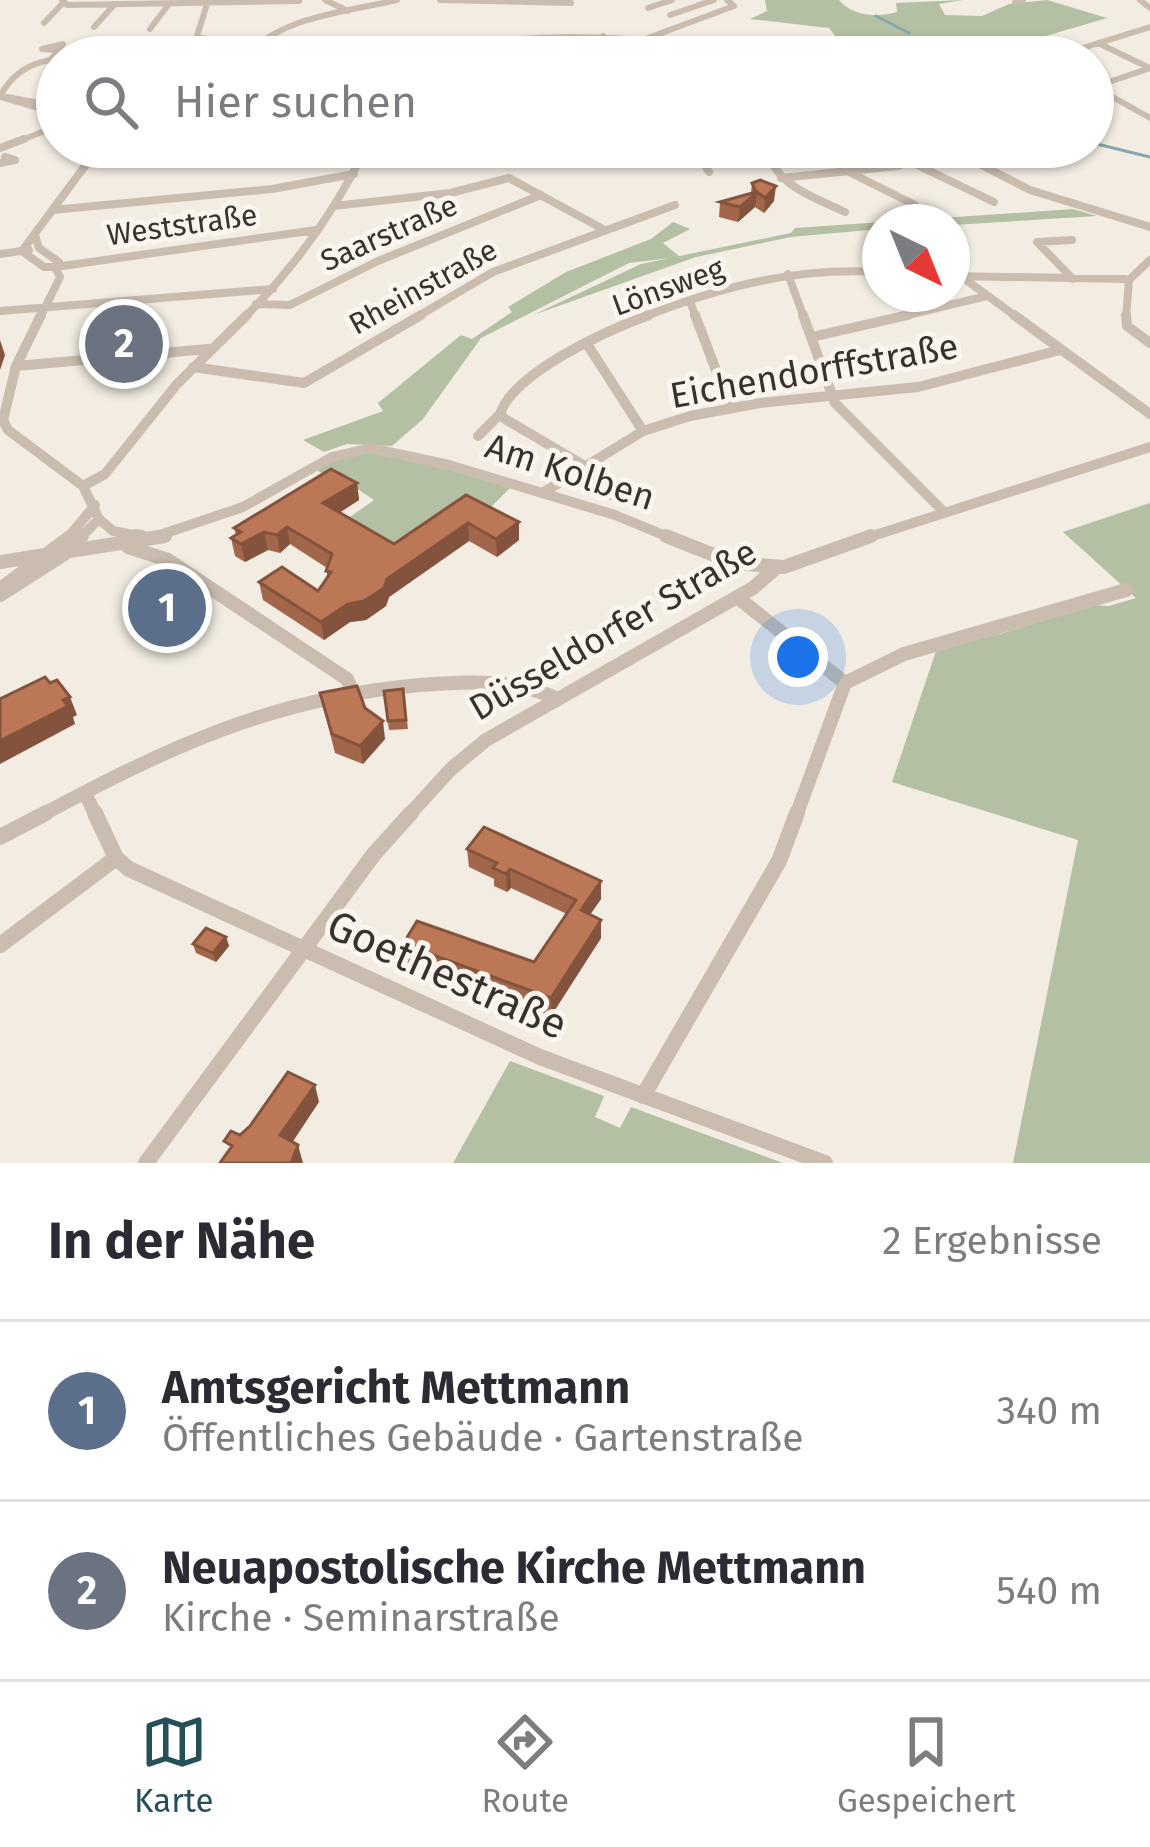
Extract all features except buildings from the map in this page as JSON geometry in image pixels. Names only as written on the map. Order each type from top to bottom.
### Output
[{"type":"street","points":[[325,0],[349,12]]},
{"type":"street","points":[[269,36],[397,0]]},
{"type":"street","points":[[440,0],[571,3]]},
{"type":"street","points":[[670,14],[714,0]]},
{"type":"street","points":[[656,36],[734,6],[727,0]]},
{"type":"street","points":[[1141,0],[1150,8]]},
{"type":"street","points":[[44,23],[62,2],[299,1]]},
{"type":"street","points":[[648,8],[666,1]]},
{"type":"street","points":[[197,36],[207,2]]},
{"type":"street","points":[[150,29],[169,4]]},
{"type":"street","points":[[94,27],[114,5]]},
{"type":"street","points":[[1114,37],[1147,28]]},
{"type":"street","points":[[1114,53],[1147,73]]},
{"type":"street","points":[[3,97],[4,86],[36,64]]},
{"type":"street","points":[[1114,82],[1147,73]]},
{"type":"street","points":[[3,97],[36,102]]},
{"type":"street","points":[[3,97],[36,107]]},
{"type":"street","points":[[1114,98],[1149,117]]},
{"type":"street","points":[[1,157],[36,138]]},
{"type":"street","points":[[22,251],[84,168]]},
{"type":"street","points":[[83,485],[105,474],[193,367],[273,289],[357,168]]},
{"type":"street","points":[[707,168],[709,172]]},
{"type":"street","points":[[772,168],[781,178],[845,212]]},
{"type":"street","points":[[781,178],[881,168]]},
{"type":"street","points":[[923,168],[994,202]]},
{"type":"street","points":[[984,168],[1085,208],[1150,227]]},
{"type":"street","points":[[848,172],[913,204]]},
{"type":"street","points":[[52,211],[272,189],[354,174]]},
{"type":"street","points":[[334,206],[450,193],[509,178],[603,229]]},
{"type":"street","name":"Saarstraße","points":[[256,304],[290,305],[369,264],[541,195]]},
{"type":"street","name":"Rheinstraße","points":[[193,367],[298,384],[310,381],[445,296],[603,229],[675,205]]},
{"type":"street","name":"Weststraße","points":[[56,267],[316,230]]},
{"type":"street","points":[[35,235],[39,248],[59,262],[56,267]]},
{"type":"street","points":[[1072,240],[1037,242],[1072,279]]},
{"type":"street","points":[[0,254],[39,248]]},
{"type":"street","points":[[22,251],[44,267],[56,267]]},
{"type":"street","points":[[970,277],[1125,279],[1150,260]]},
{"type":"street","points":[[56,267],[60,277],[16,365],[2,414],[4,430],[83,485],[99,519],[117,533],[159,538]]},
{"type":"street","name":"Lönsweg","points":[[478,436],[500,414],[509,396],[587,344],[691,301],[788,274],[862,272]]},
{"type":"street","points":[[788,274],[832,395],[883,454],[942,510]]},
{"type":"street","points":[[1125,279],[1126,324],[1150,343]]},
{"type":"street","points":[[970,285],[1150,414]]},
{"type":"street","points":[[0,310],[273,289]]},
{"type":"street","points":[[812,337],[987,296]]},
{"type":"street","points":[[691,301],[730,407]]},
{"type":"street","points":[[587,344],[644,431]]},
{"type":"street","points":[[16,365],[210,349]]},
{"type":"street","name":"Eichendorffstraße","points":[[585,466],[644,431],[730,407],[918,387],[1060,350]]},
{"type":"street","points":[[500,414],[585,466],[544,492]]},
{"type":"street","name":"Düsseldorfer Straße","points":[[146,1163],[374,854],[452,769],[486,740],[737,597],[776,568],[810,560],[942,510],[1150,447]]},
{"type":"street","name":"Am Kolben","points":[[159,538],[243,507],[341,453],[394,451],[642,524],[721,559],[776,568]]},
{"type":"street","points":[[0,592],[78,530],[95,505]]},
{"type":"street","points":[[0,592],[64,554],[99,519]]},
{"type":"street","points":[[0,562],[159,538]]},
{"type":"street","points":[[159,538],[168,560]]},
{"type":"street","points":[[121,546],[168,560],[347,679],[354,694]]},
{"type":"street","points":[[643,1096],[779,860],[844,683],[879,662],[935,641],[1001,629],[1126,590]]},
{"type":"street","points":[[737,597],[844,683]]},
{"type":"street","points":[[0,837],[237,722],[354,694],[455,681],[527,684],[556,698]]},
{"type":"street","points":[[0,945],[116,858],[85,793]]},
{"type":"street","name":"Goethestraße","points":[[116,858],[302,951],[541,1057],[825,1163]]},
{"type":"green space","points":[[765,0],[839,0],[873,15],[897,12],[896,3],[963,0],[939,4],[945,15],[982,16],[1009,4],[1047,0],[1107,18],[1046,36],[835,36],[829,28],[750,19],[767,11]]},
{"type":"green space","points":[[1073,209],[1097,216],[970,224],[970,216]]},
{"type":"green space","points":[[673,222],[690,229],[663,243],[680,257],[629,263],[481,338],[423,419],[392,446],[347,444],[324,452],[303,440],[383,411],[378,403],[461,335],[472,339],[512,312],[508,307],[566,272],[651,239]]},
{"type":"green space","points":[[862,223],[862,231],[791,237],[696,257],[533,315],[641,264],[791,233],[795,228]]},
{"type":"green space","points":[[349,453],[392,453],[512,486],[487,511],[395,556],[340,524],[374,500],[341,478],[336,481],[316,470]]},
{"type":"green space","points":[[1150,503],[1150,1163],[1013,1163],[1078,840],[892,782],[938,645],[1000,634],[1093,605],[1136,598],[1063,532]]},
{"type":"green space","points":[[510,1061],[604,1096],[595,1117],[620,1128],[631,1107],[783,1163],[453,1163]]},
{"type":"waterway","points":[[876,16],[909,33]]},
{"type":"waterway","points":[[1114,148],[1150,157]]},
{"type":"place","name":"Neuapostolische Kirche Mettmann","points":[[124,344]]},
{"type":"place","name":"Amtsgericht Mettmann","points":[[167,608]]}]
